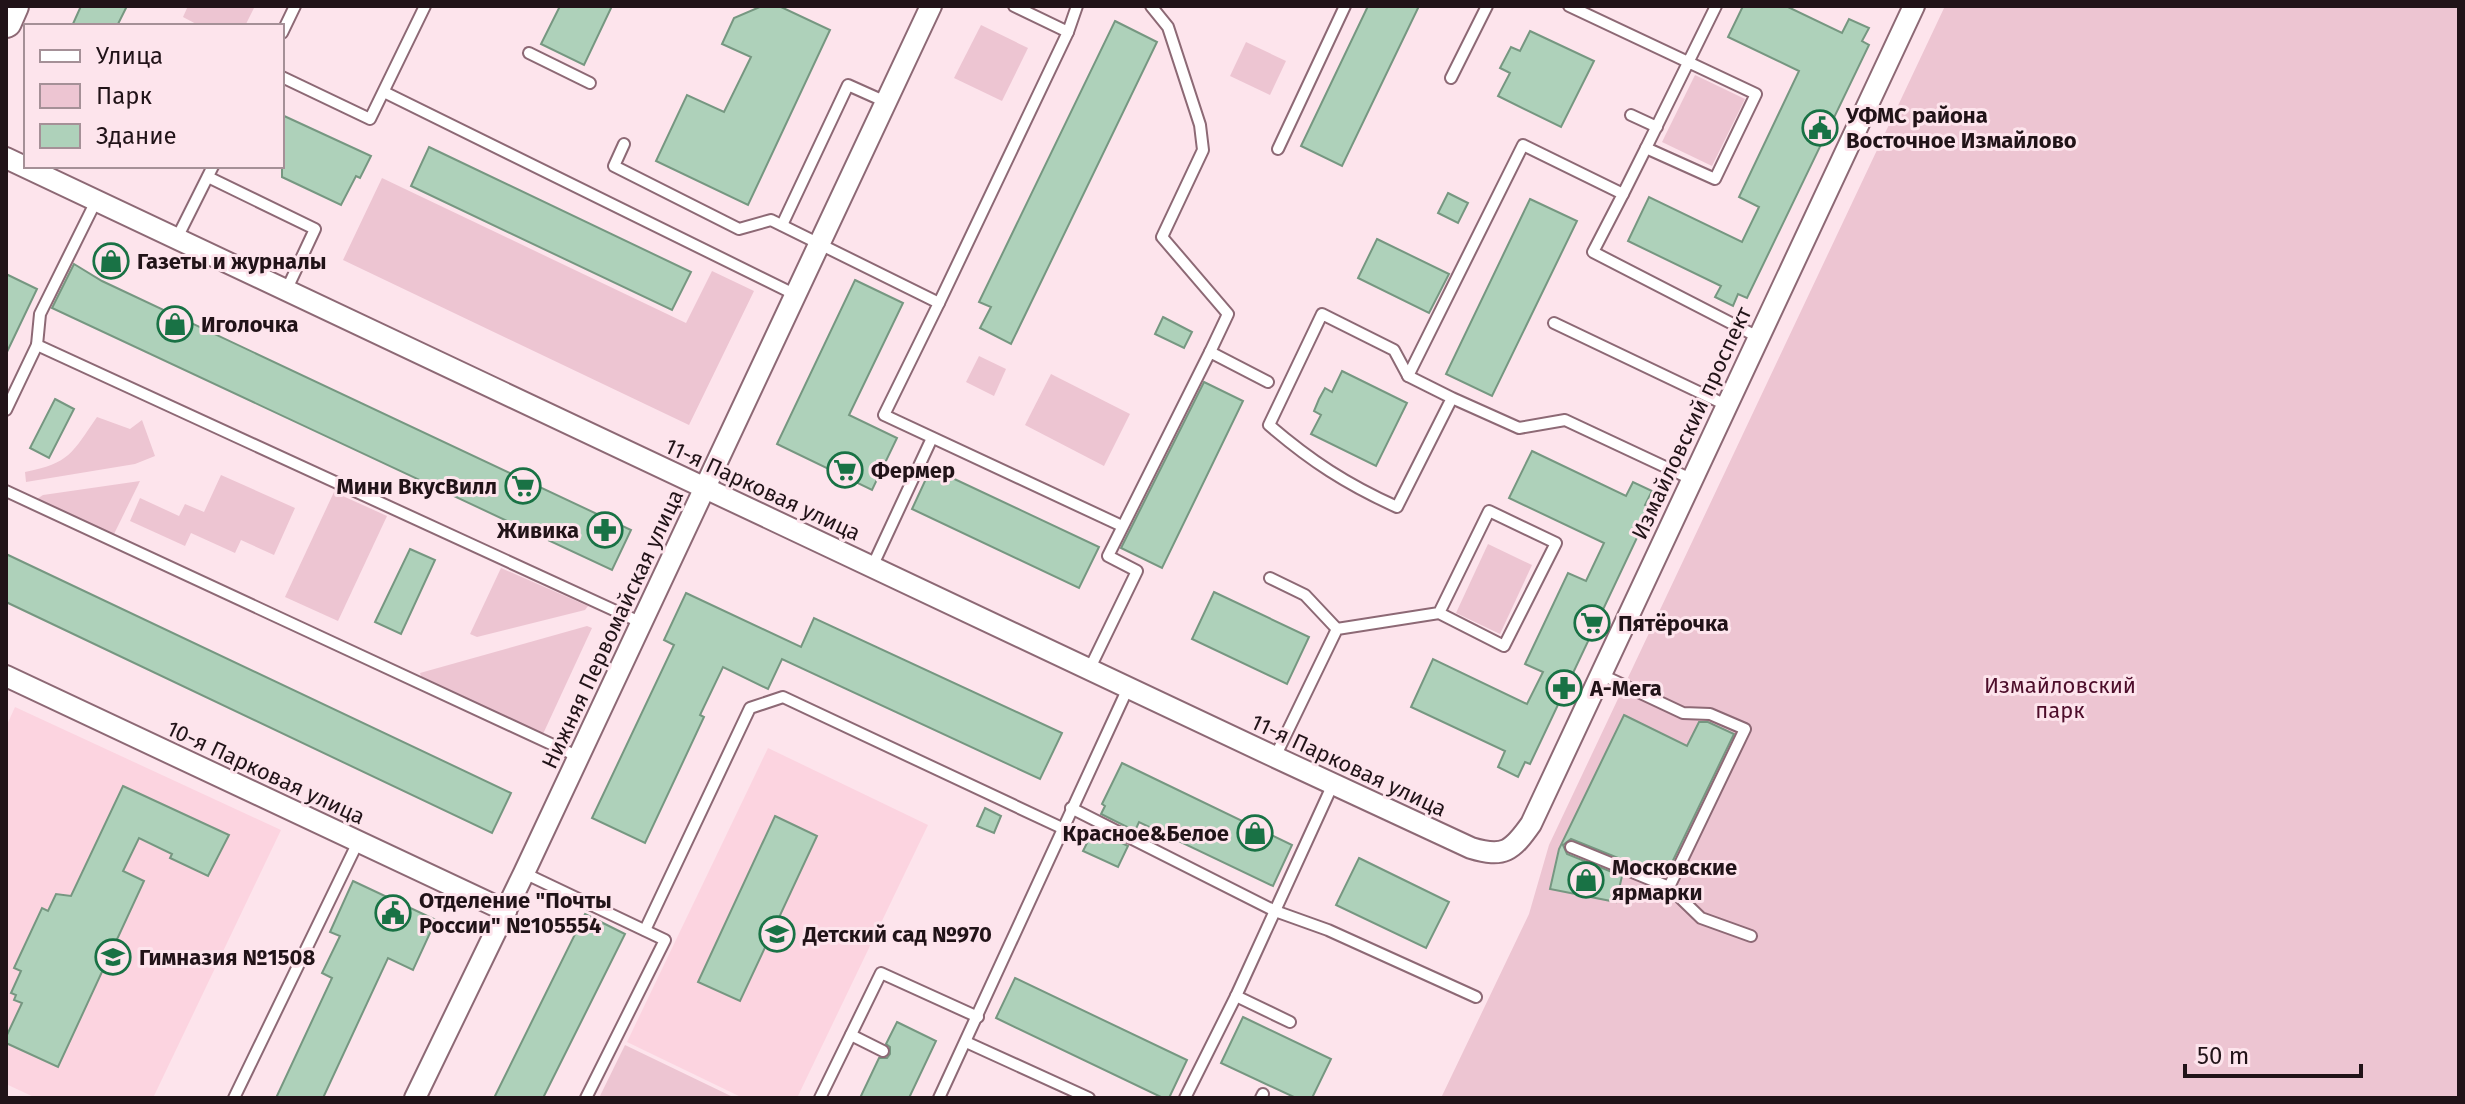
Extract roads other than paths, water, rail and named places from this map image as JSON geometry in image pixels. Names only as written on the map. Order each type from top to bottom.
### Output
[{"type":"main road","points":[[6,22],[13,6]]},
{"type":"street","name":"Нижняя Первомайская улица","points":[[415,1098],[579,757],[931,6]]},
{"type":"street","name":"Измайловский проспект","points":[[1503,853],[1517,843],[1531,824],[1914,6]]},
{"type":"street","name":"11-я Парковая улица","points":[[27,168],[1333,784],[1471,848],[1503,853]]},
{"type":"street","name":"10-я Парковая улица","points":[[6,676],[506,911]]},
{"type":"lane","points":[[284,29],[295,6]]},
{"type":"lane","points":[[284,78],[370,119],[425,6]]},
{"type":"lane","points":[[1014,6],[1068,32]]},
{"type":"lane","points":[[1077,6],[1068,32],[884,415],[1122,526]]},
{"type":"lane","points":[[1089,670],[1137,571],[1108,556],[1228,314],[1162,237],[1203,150],[1200,125],[1168,27],[1151,6]]},
{"type":"lane","points":[[1278,149],[1345,6]]},
{"type":"lane","points":[[1451,78],[1487,6]]},
{"type":"lane","points":[[1569,6],[1756,94],[1715,179],[1646,148]]},
{"type":"lane","points":[[1716,6],[1593,252],[1758,337]]},
{"type":"lane","points":[[529,53],[590,83]]},
{"type":"lane","points":[[782,225],[848,85],[886,102]]},
{"type":"lane","points":[[384,92],[796,295]]},
{"type":"lane","points":[[1631,115],[1657,127]]},
{"type":"lane","points":[[624,144],[614,166],[739,229],[771,220],[939,303]]},
{"type":"lane","points":[[1408,376],[1523,145],[1623,194]]},
{"type":"lane","points":[[177,238],[212,168]]},
{"type":"lane","points":[[208,177],[315,229],[286,291]]},
{"type":"lane","points":[[6,410],[37,345],[40,314],[96,201]]},
{"type":"lane","points":[[1452,398],[1397,507],[1354,487],[1309,459],[1269,425],[1322,314],[1394,350],[1408,376],[1519,428],[1565,420],[1691,479]]},
{"type":"lane","points":[[1554,323],[1726,405]]},
{"type":"lane","points":[[37,345],[642,623]]},
{"type":"lane","points":[[1210,352],[1268,382]]},
{"type":"lane","points":[[872,567],[932,438]]},
{"type":"lane","points":[[6,491],[579,757]]},
{"type":"lane","points":[[1337,629],[1439,613],[1504,646],[1556,543],[1489,511],[1439,613]]},
{"type":"lane","points":[[1270,578],[1305,595],[1337,629]]},
{"type":"lane","points":[[1275,757],[1337,629]]},
{"type":"lane","points":[[1600,674],[1683,713],[1710,714],[1745,729],[1669,887]]},
{"type":"lane","points":[[939,1098],[1128,688]]},
{"type":"lane","points":[[645,930],[750,708],[783,697],[1062,828]]},
{"type":"lane","points":[[1185,1098],[1236,996],[1333,784]]},
{"type":"lane","points":[[1071,808],[1275,911],[1328,930],[1476,997]]},
{"type":"lane","points":[[234,1098],[358,842]]},
{"type":"lane","points":[[1571,847],[1669,887],[1701,918],[1751,936]]},
{"type":"lane","points":[[524,873],[665,940],[586,1098]]},
{"type":"lane","points":[[821,1098],[881,973],[978,1017]]},
{"type":"lane","points":[[1236,996],[1290,1022]]},
{"type":"lane","points":[[851,1035],[883,1051]]},
{"type":"lane","points":[[966,1042],[1089,1098]]},
{"type":"place","name":"УФМС района Восточное Измайлово","points":[[1820,128]]},
{"type":"place","name":"Газеты и журналы","points":[[111,261]]},
{"type":"place","name":"Иголочка","points":[[175,324]]},
{"type":"place","name":"Фермер","points":[[845,470]]},
{"type":"place","name":"Мини ВкусВилл","points":[[523,486]]},
{"type":"place","name":"Живика","points":[[605,530]]},
{"type":"place","name":"Пятёрочка","points":[[1592,623]]},
{"type":"place","name":"А-Мега","points":[[1564,688]]},
{"type":"place","name":"Красное&Белое","points":[[1255,833]]},
{"type":"place","name":"Московские ярмарки","points":[[1586,880]]},
{"type":"place","name":"Отделение \"Почты России\" №105554","points":[[393,913]]},
{"type":"place","name":"Детский сад №970","points":[[777,934]]},
{"type":"place","name":"Гимназия №1508","points":[[113,957]]},
{"type":"park label","name":"Измайловский парк","points":[[2060,698]]}]
